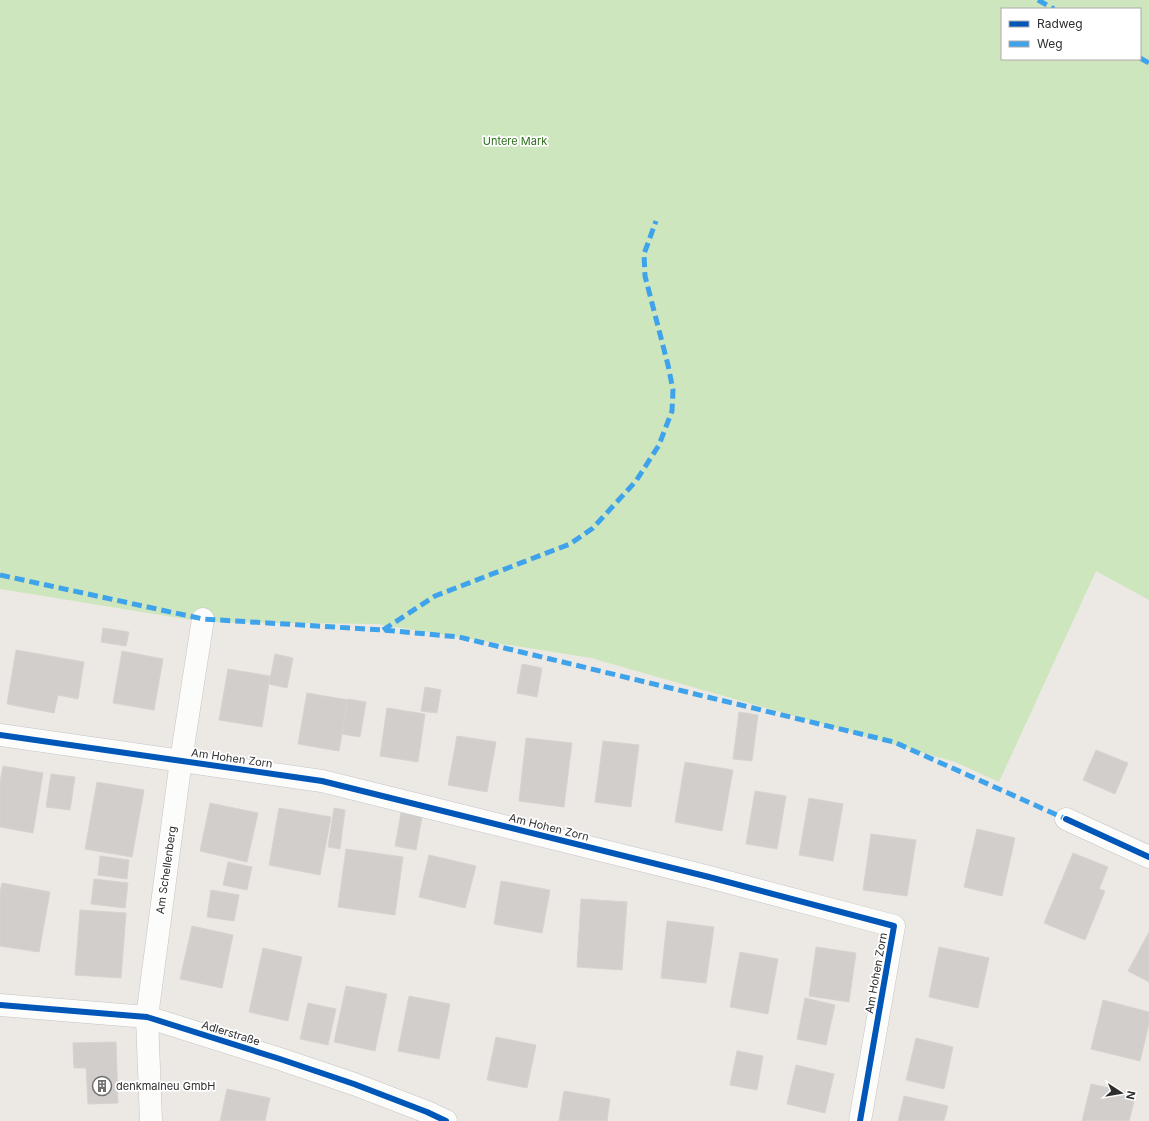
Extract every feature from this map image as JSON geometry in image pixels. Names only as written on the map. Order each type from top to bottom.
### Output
[{"type":"street","name":"Am Schellenberg","points":[[151,1121],[147,1017],[181,760],[203,620]]},
{"type":"street","name":"Am Hohen Zorn","points":[[0,735],[322,781],[701,875],[894,926],[860,1121]]},
{"type":"street","points":[[1066,819],[1149,858]]},
{"type":"street","name":"Adlerstraße","points":[[0,1005],[147,1017],[354,1084],[427,1112],[446,1121]]},
{"type":"green space","name":"Untere Mark","points":[[0,0],[1149,0],[1149,600],[1096,571],[999,782],[955,762],[591,658],[377,624],[204,622],[0,589]]},
{"type":"building","points":[[103,628],[129,632],[126,646],[101,642]]},
{"type":"building","points":[[16,650],[84,662],[78,699],[58,695],[54,713],[7,704]]},
{"type":"building","points":[[122,651],[163,659],[154,710],[113,703]]},
{"type":"building","points":[[275,654],[293,658],[287,688],[269,684]]},
{"type":"building","points":[[522,664],[542,668],[537,697],[517,693]]},
{"type":"building","points":[[228,669],[270,676],[262,727],[219,720]]},
{"type":"building","points":[[425,687],[441,690],[437,713],[421,711]]},
{"type":"building","points":[[307,693],[348,700],[339,751],[298,744]]},
{"type":"building","points":[[348,699],[366,702],[360,737],[342,734]]},
{"type":"building","points":[[387,708],[425,714],[418,762],[380,756]]},
{"type":"building","points":[[739,712],[758,715],[752,761],[733,759]]},
{"type":"building","points":[[457,736],[496,742],[487,792],[448,785]]},
{"type":"building","points":[[526,738],[572,743],[564,807],[519,801]]},
{"type":"building","points":[[603,741],[639,745],[631,807],[595,802]]},
{"type":"building","points":[[1096,750],[1128,763],[1115,794],[1083,780]]},
{"type":"building","points":[[685,762],[733,770],[722,831],[675,822]]},
{"type":"building","points":[[3,766],[43,773],[33,833],[0,827],[0,782]]},
{"type":"building","points":[[51,774],[75,777],[70,810],[46,807]]},
{"type":"building","points":[[97,782],[144,790],[132,857],[85,849]]},
{"type":"building","points":[[755,791],[786,796],[777,849],[746,844]]},
{"type":"building","points":[[809,798],[843,804],[833,861],[799,855]]},
{"type":"building","points":[[210,803],[258,813],[247,862],[200,851]]},
{"type":"building","points":[[279,808],[331,817],[320,875],[269,865]]},
{"type":"building","points":[[334,808],[345,810],[340,849],[328,847]]},
{"type":"building","points":[[401,813],[422,817],[416,850],[395,846]]},
{"type":"building","points":[[977,829],[1015,838],[1002,896],[964,887]]},
{"type":"building","points":[[871,834],[916,840],[907,896],[863,890]]},
{"type":"building","points":[[346,849],[403,857],[395,915],[338,907]]},
{"type":"building","points":[[1073,853],[1108,867],[1099,889],[1105,891],[1085,940],[1044,923]]},
{"type":"building","points":[[429,855],[476,866],[465,908],[419,897]]},
{"type":"building","points":[[100,856],[129,860],[127,879],[98,875]]},
{"type":"building","points":[[228,862],[252,867],[247,890],[223,885]]},
{"type":"building","points":[[94,879],[128,883],[125,908],[91,904]]},
{"type":"building","points":[[501,881],[550,890],[542,933],[494,924]]},
{"type":"building","points":[[2,883],[50,892],[39,952],[0,946],[0,892]]},
{"type":"building","points":[[211,890],[239,895],[234,921],[207,917]]},
{"type":"building","points":[[581,899],[627,902],[622,970],[577,967]]},
{"type":"building","points":[[80,910],[126,913],[121,978],[75,975]]},
{"type":"building","points":[[667,921],[714,927],[706,983],[661,978]]},
{"type":"building","points":[[192,926],[233,935],[222,988],[180,979]]},
{"type":"building","points":[[1149,932],[1149,982],[1128,971]]},
{"type":"building","points":[[816,947],[856,953],[849,1002],[809,996]]},
{"type":"building","points":[[939,947],[989,958],[978,1008],[929,997]]},
{"type":"building","points":[[263,948],[302,957],[288,1021],[249,1012]]},
{"type":"building","points":[[740,952],[778,959],[768,1014],[730,1007]]},
{"type":"building","points":[[346,986],[387,994],[375,1051],[334,1042]]},
{"type":"building","points":[[409,996],[450,1004],[439,1059],[398,1051]]},
{"type":"building","points":[[805,998],[835,1005],[826,1045],[797,1039]]},
{"type":"building","points":[[1103,1000],[1149,1012],[1149,1024],[1140,1061],[1091,1049]]},
{"type":"building","points":[[308,1003],[336,1009],[328,1045],[300,1039]]},
{"type":"building","points":[[496,1037],[536,1045],[527,1088],[487,1080]]},
{"type":"building","points":[[916,1038],[953,1047],[944,1089],[906,1080]]},
{"type":"building","name":"denkmalneu GmbH","points":[[116,1042],[118,1103],[88,1104],[86,1068],[74,1068],[73,1043]]},
{"type":"building","points":[[737,1051],[763,1056],[757,1090],[730,1085]]},
{"type":"building","points":[[796,1065],[834,1074],[825,1113],[787,1104]]},
{"type":"building","points":[[1091,1084],[1136,1094],[1129,1121],[1082,1121]]},
{"type":"building","points":[[227,1089],[270,1098],[265,1121],[220,1121]]},
{"type":"building","points":[[564,1091],[610,1099],[607,1121],[559,1121]]},
{"type":"building","points":[[904,1096],[948,1106],[944,1121],[898,1121]]},
{"type":"marked path","points":[[1038,0],[1052,8]]},
{"type":"marked path","points":[[1141,59],[1149,63]]},
{"type":"marked path","points":[[383,630],[435,596],[570,544],[593,528],[636,481],[659,445],[672,411],[673,390],[645,276],[644,254],[656,221]]},
{"type":"marked path","points":[[0,575],[203,619],[383,630],[459,637],[894,742],[1066,819]]},
{"type":"cycle path","points":[[0,735],[322,781],[709,877],[894,926],[860,1121]]},
{"type":"cycle path","points":[[1066,819],[1149,857]]},
{"type":"cycle path","points":[[0,1005],[147,1017],[354,1084],[427,1112],[446,1121]]},
{"type":"place","name":"denkmalneu GmbH","points":[[102,1086]]}]
